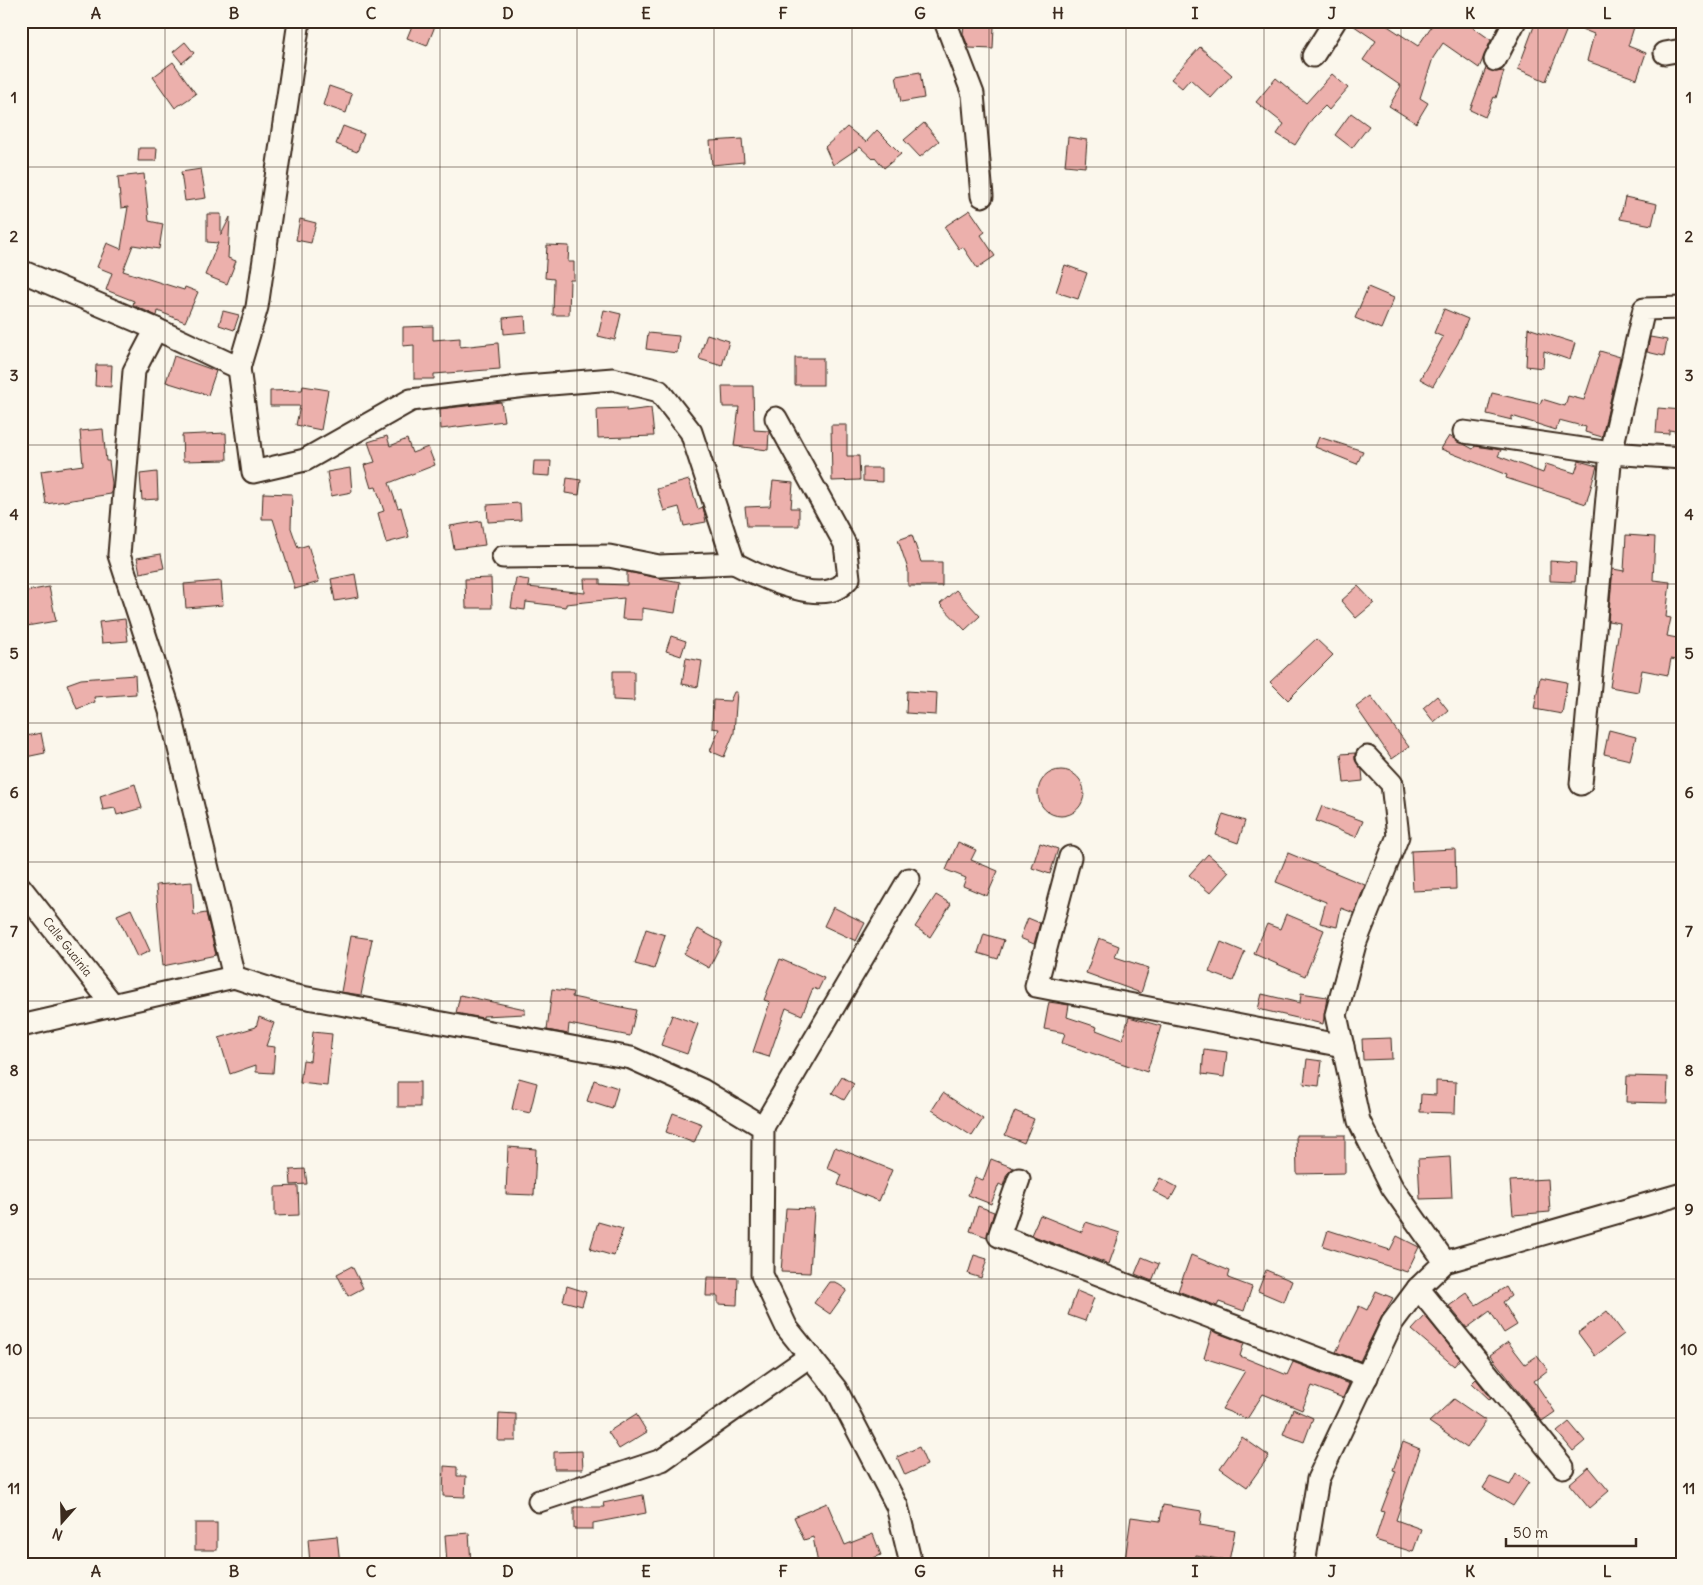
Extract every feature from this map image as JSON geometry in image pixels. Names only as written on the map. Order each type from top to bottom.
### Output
[{"type":"street","points":[[298,21],[257,307],[239,368],[253,472],[305,460],[411,400],[613,379],[659,391],[691,432],[734,563]]},
{"type":"street","points":[[945,21],[973,94],[982,196]]},
{"type":"street","points":[[1313,56],[1335,21]]},
{"type":"street","points":[[1495,60],[1516,21]]},
{"type":"street","points":[[21,271],[156,329],[239,368]]},
{"type":"street","points":[[1581,784],[1611,453],[1644,309],[1682,308]]},
{"type":"street","points":[[156,329],[134,371],[119,555],[170,711],[234,977]]},
{"type":"street","points":[[503,557],[609,556],[659,566],[734,563],[771,582],[814,591],[837,589],[850,578],[845,544],[776,418]]},
{"type":"street","points":[[1464,432],[1611,453],[1682,458]]},
{"type":"street","points":[[1366,757],[1392,784],[1398,836],[1355,944],[1336,1015],[1359,1121],[1392,1188],[1445,1262]]},
{"type":"street","points":[[1070,857],[1036,986],[1343,1046]]},
{"type":"street","points":[[909,879],[763,1127],[762,1275],[787,1328],[836,1389],[897,1506],[912,1564]]},
{"type":"street","name":"Calle Guainía","points":[[21,888],[113,1005]]},
{"type":"street","points":[[21,1026],[234,977],[286,994],[631,1058],[702,1090],[763,1127]]},
{"type":"street","points":[[1019,1179],[998,1236],[1367,1377]]},
{"type":"street","points":[[1304,1564],[1318,1479],[1392,1323],[1418,1288],[1445,1262],[1682,1194]]},
{"type":"street","points":[[1418,1288],[1563,1467]]},
{"type":"street","points":[[539,1501],[662,1460],[810,1356]]},
{"type":"building","points":[[414,21],[437,21],[427,46],[407,38]]},
{"type":"building","points":[[1347,21],[1380,21],[1418,46],[1435,21],[1464,21],[1491,40],[1479,68],[1443,43],[1433,58],[1420,98],[1428,103],[1416,123],[1389,106],[1401,86],[1363,60],[1376,41]]},
{"type":"building","points":[[1536,21],[1636,21],[1628,46],[1646,53],[1637,79],[1587,61],[1594,34],[1569,24],[1546,81],[1518,69]]},
{"type":"building","points":[[964,24],[994,26],[993,49],[969,48],[963,34]]},
{"type":"building","points":[[185,42],[194,53],[182,63],[173,52]]},
{"type":"building","points":[[1200,47],[1232,75],[1211,98],[1190,79],[1182,88],[1171,79]]},
{"type":"building","points":[[173,62],[196,94],[175,108],[153,77]]},
{"type":"building","points":[[1486,68],[1495,72],[1504,71],[1496,98],[1494,97],[1485,117],[1470,110]]},
{"type":"building","points":[[920,72],[924,98],[901,102],[896,76]]},
{"type":"building","points":[[1332,74],[1348,88],[1329,110],[1325,106],[1312,119],[1295,145],[1277,134],[1284,124],[1256,102],[1276,78],[1306,103]]},
{"type":"building","points":[[329,86],[352,94],[346,113],[323,105]]},
{"type":"building","points":[[1351,113],[1369,126],[1352,148],[1335,135]]},
{"type":"building","points":[[924,123],[939,141],[920,157],[904,140]]},
{"type":"building","points":[[343,126],[364,134],[357,152],[336,144]]},
{"type":"building","points":[[847,127],[866,142],[877,130],[901,154],[884,168],[875,157],[873,159],[860,147],[833,165],[825,147]]},
{"type":"building","points":[[1068,137],[1087,140],[1085,167],[1065,165]]},
{"type":"building","points":[[742,139],[744,162],[712,165],[710,141]]},
{"type":"building","points":[[139,148],[157,148],[156,161],[138,161]]},
{"type":"building","points":[[201,169],[206,198],[185,201],[181,172]]},
{"type":"building","points":[[144,174],[149,221],[163,224],[159,249],[133,245],[123,271],[184,290],[185,287],[198,292],[185,322],[158,311],[157,316],[133,305],[134,301],[106,290],[112,273],[97,267],[107,243],[121,249],[128,207],[121,208],[118,177]]},
{"type":"building","points":[[1625,197],[1657,204],[1652,225],[1620,219]]},
{"type":"building","points":[[970,210],[985,232],[981,235],[995,256],[977,268],[963,247],[959,249],[944,227]]},
{"type":"building","points":[[207,214],[221,214],[221,235],[230,217],[228,258],[236,261],[227,284],[205,275],[218,243],[207,242]]},
{"type":"building","points":[[300,219],[316,223],[311,243],[296,240]]},
{"type":"building","points":[[547,245],[569,246],[568,262],[574,262],[574,280],[570,280],[569,315],[553,315],[554,279],[545,278]]},
{"type":"building","points":[[1065,265],[1087,273],[1078,299],[1056,292]]},
{"type":"building","points":[[1368,287],[1394,298],[1381,329],[1355,318]]},
{"type":"building","points":[[1444,309],[1468,319],[1458,343],[1433,386],[1420,379],[1443,337],[1434,333]]},
{"type":"building","points":[[604,310],[621,314],[615,340],[598,336]]},
{"type":"building","points":[[223,311],[239,315],[234,330],[219,325]]},
{"type":"building","points":[[525,316],[526,332],[504,334],[503,318]]},
{"type":"building","points":[[433,326],[433,340],[460,338],[460,347],[498,343],[500,369],[434,374],[434,379],[414,379],[414,345],[403,346],[403,327]]},
{"type":"building","points":[[1528,328],[1575,343],[1570,360],[1544,351],[1543,368],[1526,366]]},
{"type":"building","points":[[648,333],[679,336],[677,353],[646,349]]},
{"type":"building","points":[[707,334],[729,341],[722,366],[699,359]]},
{"type":"building","points":[[1650,337],[1667,340],[1664,356],[1647,352]]},
{"type":"building","points":[[1600,351],[1620,357],[1602,437],[1585,432],[1586,427],[1559,420],[1556,430],[1512,416],[1512,420],[1487,414],[1492,393],[1540,404],[1542,399],[1565,406],[1568,396],[1584,400]]},
{"type":"building","points":[[174,356],[216,371],[208,395],[166,382]]},
{"type":"building","points":[[795,358],[823,358],[823,385],[795,385]]},
{"type":"building","points":[[96,365],[112,365],[111,387],[95,386]]},
{"type":"building","points":[[303,386],[328,390],[321,430],[296,425],[300,406],[270,406],[270,391],[302,390]]},
{"type":"building","points":[[722,386],[753,386],[754,430],[769,431],[768,450],[734,446],[739,407],[723,407]]},
{"type":"building","points":[[501,402],[504,421],[441,429],[440,409]]},
{"type":"building","points":[[626,408],[626,411],[651,408],[654,436],[598,438],[597,409]]},
{"type":"building","points":[[1658,408],[1682,410],[1682,432],[1669,430],[1669,434],[1656,433]]},
{"type":"building","points":[[831,425],[847,425],[847,456],[859,456],[860,480],[832,481]]},
{"type":"building","points":[[103,429],[106,461],[109,461],[112,483],[111,494],[46,504],[41,471],[83,465],[80,431]]},
{"type":"building","points":[[226,433],[227,460],[183,461],[182,435]]},
{"type":"building","points":[[387,436],[390,446],[407,439],[412,453],[428,447],[435,465],[389,483],[398,508],[401,507],[409,537],[386,543],[378,513],[384,511],[376,487],[371,488],[364,465],[375,462],[368,442]]},
{"type":"building","points":[[1449,436],[1473,449],[1475,446],[1501,450],[1498,456],[1543,473],[1546,464],[1575,473],[1579,461],[1597,466],[1586,504],[1506,478],[1507,475],[1441,449]]},
{"type":"building","points":[[1319,437],[1363,451],[1357,464],[1315,447]]},
{"type":"building","points":[[534,461],[551,461],[550,476],[533,475]]},
{"type":"building","points":[[350,468],[352,492],[331,496],[327,472]]},
{"type":"building","points":[[863,468],[882,468],[882,482],[863,481]]},
{"type":"building","points":[[157,472],[158,499],[142,500],[140,474]]},
{"type":"building","points":[[567,478],[581,480],[579,495],[565,493]]},
{"type":"building","points":[[689,480],[698,509],[703,507],[706,522],[684,526],[679,507],[664,511],[657,489]]},
{"type":"building","points":[[773,481],[793,483],[791,508],[799,508],[799,526],[747,526],[745,507],[770,506]]},
{"type":"building","points":[[263,493],[292,494],[291,528],[298,548],[308,545],[319,582],[295,589],[273,519],[262,519]]},
{"type":"building","points":[[520,503],[521,520],[488,522],[487,505]]},
{"type":"building","points":[[481,521],[485,545],[454,549],[450,526]]},
{"type":"building","points":[[912,535],[921,562],[942,562],[942,586],[908,586],[908,569],[898,540]]},
{"type":"building","points":[[1626,535],[1655,537],[1653,580],[1670,582],[1666,617],[1671,618],[1667,636],[1682,639],[1682,661],[1671,659],[1668,675],[1642,670],[1638,692],[1610,687],[1620,623],[1608,621],[1613,569],[1624,571]]},
{"type":"building","points":[[161,554],[164,568],[140,573],[137,558]]},
{"type":"building","points":[[1550,561],[1576,563],[1575,582],[1550,581]]},
{"type":"building","points":[[627,572],[680,582],[675,613],[642,608],[642,620],[622,619],[624,598],[566,604],[566,607],[526,602],[525,610],[511,608],[516,578],[529,580],[528,587],[585,593],[584,579],[600,579],[600,584],[627,585]]},
{"type":"building","points":[[355,574],[359,597],[335,601],[331,579]]},
{"type":"building","points":[[491,578],[492,608],[466,608],[465,579]]},
{"type":"building","points":[[221,581],[223,605],[186,608],[184,584]]},
{"type":"building","points":[[1358,586],[1374,603],[1356,618],[1341,601]]},
{"type":"building","points":[[49,587],[56,621],[21,627],[21,592]]},
{"type":"building","points":[[956,590],[980,616],[965,630],[940,604]]},
{"type":"building","points":[[125,619],[128,641],[102,643],[99,622]]},
{"type":"building","points":[[671,636],[686,641],[681,656],[666,651]]},
{"type":"building","points":[[1316,639],[1333,655],[1288,700],[1270,682]]},
{"type":"building","points":[[686,658],[702,661],[698,687],[682,684]]},
{"type":"building","points":[[613,671],[634,671],[634,701],[613,700]]},
{"type":"building","points":[[135,675],[136,694],[94,697],[95,702],[77,709],[67,684],[81,679]]},
{"type":"building","points":[[1540,677],[1567,682],[1562,714],[1534,709]]},
{"type":"building","points":[[907,691],[937,693],[936,715],[906,713]]},
{"type":"building","points":[[734,692],[737,692],[734,733],[724,757],[710,751],[719,729],[712,728],[713,700],[730,701]]},
{"type":"building","points":[[1371,696],[1409,747],[1392,759],[1356,707]]},
{"type":"building","points":[[1437,696],[1448,710],[1434,722],[1423,708]]},
{"type":"building","points":[[1609,730],[1636,737],[1630,760],[1604,754]]},
{"type":"building","points":[[41,733],[45,753],[21,758],[21,737]]},
{"type":"building","points":[[1355,753],[1355,760],[1362,770],[1363,781],[1344,783],[1341,754]]},
{"type":"building","points":[[1056,770],[1066,770],[1080,780],[1084,793],[1080,806],[1074,812],[1066,816],[1056,816],[1042,806],[1038,798],[1038,788],[1048,774]]},
{"type":"building","points":[[135,784],[142,808],[117,815],[115,808],[103,810],[100,796]]},
{"type":"building","points":[[1322,806],[1363,821],[1356,837],[1316,821]]},
{"type":"building","points":[[1223,814],[1245,821],[1238,843],[1216,835]]},
{"type":"building","points":[[958,842],[976,850],[971,860],[998,871],[987,896],[963,886],[966,878],[946,870]]},
{"type":"building","points":[[1040,843],[1058,849],[1050,874],[1032,868]]},
{"type":"building","points":[[1455,849],[1456,889],[1413,891],[1411,851]]},
{"type":"building","points":[[1288,853],[1365,885],[1354,913],[1341,908],[1337,927],[1320,923],[1326,902],[1276,882]]},
{"type":"building","points":[[1208,854],[1229,872],[1210,893],[1189,875]]},
{"type":"building","points":[[192,882],[194,915],[206,913],[216,955],[163,966],[156,885]]},
{"type":"building","points":[[936,895],[951,904],[930,937],[915,927]]},
{"type":"building","points":[[833,907],[865,923],[856,941],[824,926]]},
{"type":"building","points":[[131,909],[150,951],[137,957],[117,915]]},
{"type":"building","points":[[1286,914],[1324,930],[1305,976],[1254,954],[1267,924],[1280,929]]},
{"type":"building","points":[[1028,918],[1040,923],[1034,944],[1020,938]]},
{"type":"building","points":[[646,929],[665,935],[654,969],[635,964]]},
{"type":"building","points":[[698,929],[722,942],[709,968],[684,954]]},
{"type":"building","points":[[984,934],[1004,940],[998,959],[978,953]]},
{"type":"building","points":[[351,936],[372,939],[361,995],[341,992]]},
{"type":"building","points":[[1099,938],[1119,946],[1115,957],[1149,968],[1141,993],[1086,973]]},
{"type":"building","points":[[1221,942],[1245,952],[1233,981],[1209,972]]},
{"type":"building","points":[[780,959],[824,978],[818,990],[813,988],[802,1015],[786,1008],[769,1057],[753,1052],[770,1002],[764,1000]]},
{"type":"building","points":[[552,989],[573,992],[572,997],[636,1010],[630,1036],[569,1024],[568,1034],[547,1030]]},
{"type":"building","points":[[1301,993],[1327,997],[1323,1024],[1258,1009],[1262,994],[1300,1003]]},
{"type":"building","points":[[460,995],[525,1009],[525,1014],[483,1016],[483,1018],[456,1013]]},
{"type":"building","points":[[1049,1002],[1069,1005],[1067,1017],[1097,1027],[1096,1030],[1122,1040],[1129,1017],[1161,1026],[1147,1072],[1062,1043],[1065,1033],[1044,1029]]},
{"type":"building","points":[[672,1015],[698,1024],[687,1054],[661,1045]]},
{"type":"building","points":[[259,1017],[274,1023],[266,1046],[275,1047],[273,1073],[256,1072],[256,1065],[230,1074],[219,1038],[256,1027]]},
{"type":"building","points":[[313,1032],[332,1034],[327,1086],[300,1083],[303,1060],[310,1061]]},
{"type":"building","points":[[1391,1038],[1392,1059],[1363,1060],[1362,1039]]},
{"type":"building","points":[[1204,1049],[1227,1052],[1224,1077],[1202,1074]]},
{"type":"building","points":[[1307,1059],[1322,1061],[1319,1086],[1304,1084]]},
{"type":"building","points":[[1627,1076],[1668,1077],[1667,1103],[1626,1102]]},
{"type":"building","points":[[842,1077],[854,1084],[844,1100],[832,1093]]},
{"type":"building","points":[[519,1078],[537,1083],[530,1113],[512,1109]]},
{"type":"building","points":[[594,1080],[618,1088],[612,1109],[587,1101]]},
{"type":"building","points":[[1436,1081],[1456,1082],[1455,1113],[1420,1112],[1421,1094],[1436,1095]]},
{"type":"building","points":[[398,1082],[420,1082],[420,1107],[398,1107]]},
{"type":"building","points":[[943,1093],[983,1119],[972,1136],[932,1110]]},
{"type":"building","points":[[1015,1111],[1034,1119],[1024,1143],[1005,1135]]},
{"type":"building","points":[[673,1113],[702,1124],[694,1143],[666,1132]]},
{"type":"building","points":[[1296,1135],[1345,1135],[1345,1173],[1297,1174]]},
{"type":"building","points":[[508,1147],[536,1149],[534,1195],[506,1194]]},
{"type":"building","points":[[835,1147],[892,1170],[879,1201],[838,1185],[842,1175],[827,1168]]},
{"type":"building","points":[[1450,1157],[1452,1198],[1420,1199],[1418,1159]]},
{"type":"building","points":[[991,1159],[1014,1168],[1007,1174],[1003,1186],[999,1184],[991,1204],[968,1195],[975,1177],[983,1180]]},
{"type":"building","points":[[305,1169],[307,1184],[291,1185],[290,1170]]},
{"type":"building","points":[[1160,1178],[1177,1187],[1170,1200],[1153,1191]]},
{"type":"building","points":[[1548,1179],[1550,1212],[1513,1215],[1510,1181]]},
{"type":"building","points":[[298,1186],[299,1215],[275,1216],[275,1187]]},
{"type":"building","points":[[978,1206],[994,1212],[987,1237],[970,1231]]},
{"type":"building","points":[[786,1208],[814,1209],[810,1273],[781,1272]]},
{"type":"building","points":[[1040,1215],[1082,1232],[1086,1222],[1120,1233],[1109,1264],[1031,1235]]},
{"type":"building","points":[[598,1222],[623,1229],[614,1256],[590,1249]]},
{"type":"building","points":[[1328,1230],[1390,1250],[1397,1236],[1419,1247],[1407,1272],[1323,1246]]},
{"type":"building","points":[[974,1255],[987,1259],[981,1278],[968,1274]]},
{"type":"building","points":[[1191,1255],[1230,1271],[1228,1278],[1252,1287],[1244,1311],[1219,1302],[1217,1306],[1178,1291]]},
{"type":"building","points":[[1142,1257],[1159,1264],[1152,1281],[1135,1274]]},
{"type":"building","points":[[352,1266],[363,1288],[348,1296],[337,1274]]},
{"type":"building","points":[[1266,1270],[1292,1281],[1284,1302],[1258,1291]]},
{"type":"building","points":[[707,1277],[738,1278],[737,1305],[718,1304],[718,1296],[706,1296]]},
{"type":"building","points":[[829,1282],[835,1282],[847,1290],[830,1314],[814,1303]]},
{"type":"building","points":[[567,1286],[586,1292],[582,1306],[563,1301]]},
{"type":"building","points":[[1506,1287],[1511,1296],[1503,1302],[1517,1325],[1504,1333],[1490,1311],[1467,1328],[1449,1306],[1467,1293],[1476,1305]]},
{"type":"building","points":[[1077,1291],[1094,1298],[1085,1321],[1068,1315]]},
{"type":"building","points":[[1376,1291],[1393,1298],[1360,1361],[1336,1352],[1359,1306],[1367,1310]]},
{"type":"building","points":[[1607,1311],[1624,1334],[1595,1356],[1578,1333]]},
{"type":"building","points":[[1425,1316],[1460,1359],[1454,1366],[1412,1330]]},
{"type":"building","points":[[1212,1331],[1244,1343],[1240,1356],[1287,1375],[1293,1362],[1349,1384],[1343,1398],[1312,1386],[1302,1410],[1263,1394],[1247,1419],[1222,1409],[1245,1371],[1204,1358]]},
{"type":"building","points":[[1508,1342],[1525,1364],[1537,1356],[1548,1370],[1534,1381],[1555,1412],[1542,1421],[1490,1355]]},
{"type":"building","points":[[1476,1379],[1491,1398],[1490,1400],[1472,1383]]},
{"type":"building","points":[[1454,1399],[1486,1421],[1467,1448],[1429,1422]]},
{"type":"building","points":[[1293,1409],[1313,1418],[1304,1442],[1283,1434]]},
{"type":"building","points":[[499,1413],[516,1414],[516,1441],[498,1441]]},
{"type":"building","points":[[636,1414],[647,1432],[619,1449],[608,1432]]},
{"type":"building","points":[[1569,1422],[1585,1441],[1573,1451],[1557,1432]]},
{"type":"building","points":[[1242,1437],[1269,1456],[1247,1487],[1220,1468]]},
{"type":"building","points":[[1403,1442],[1420,1449],[1396,1520],[1421,1529],[1413,1552],[1375,1540],[1384,1512],[1381,1511],[1396,1471],[1393,1470]]},
{"type":"building","points":[[919,1447],[927,1465],[905,1475],[897,1457]]},
{"type":"building","points":[[582,1451],[583,1469],[554,1469],[554,1452]]},
{"type":"building","points":[[444,1466],[457,1467],[457,1476],[466,1476],[465,1497],[443,1496]]},
{"type":"building","points":[[1589,1467],[1609,1491],[1589,1508],[1569,1484]]},
{"type":"building","points":[[1516,1474],[1529,1482],[1513,1506],[1483,1488],[1490,1477],[1510,1485]]},
{"type":"building","points":[[643,1495],[646,1513],[593,1523],[593,1529],[574,1529],[574,1507],[604,1507],[603,1503]]},
{"type":"building","points":[[827,1503],[845,1545],[873,1534],[881,1555],[859,1564],[818,1564],[813,1537],[804,1540],[794,1517]]},
{"type":"building","points":[[1163,1505],[1202,1511],[1200,1525],[1235,1531],[1229,1561],[1196,1555],[1195,1564],[1149,1564],[1125,1560],[1131,1517],[1160,1521]]},
{"type":"building","points":[[195,1523],[217,1523],[217,1550],[195,1550]]},
{"type":"building","points":[[469,1533],[471,1564],[447,1564],[445,1535]]},
{"type":"building","points":[[337,1536],[340,1564],[310,1564],[308,1539]]}]
